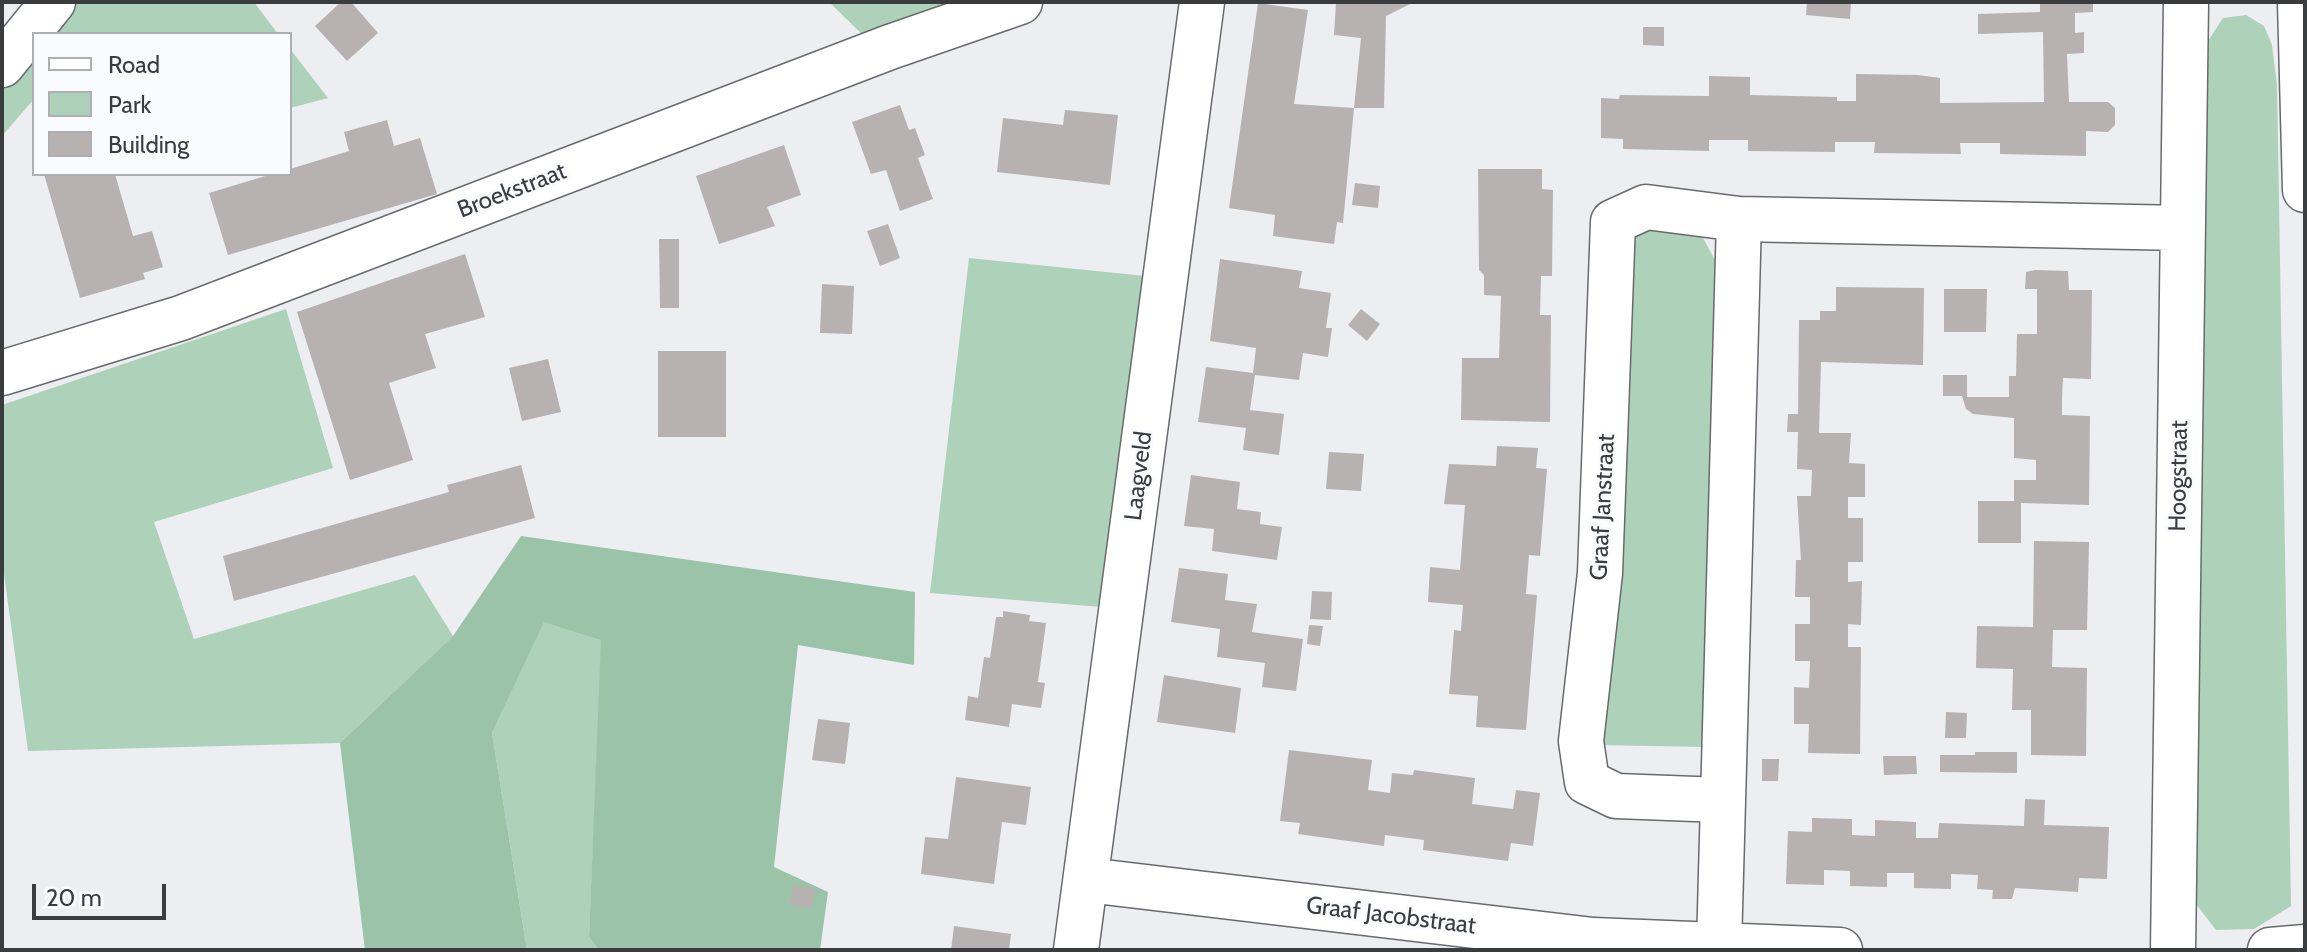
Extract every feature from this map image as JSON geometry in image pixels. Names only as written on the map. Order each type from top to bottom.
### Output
[{"type":"street","points":[[2,65],[53,2]]},
{"type":"street","name":"Broekstraat","points":[[2,373],[181,318],[890,47],[1020,2]]},
{"type":"street","name":"Laagveld","points":[[1076,950],[1202,2]]},
{"type":"street","name":"Hoogstraat","points":[[2173,950],[2186,2]]},
{"type":"street","points":[[2300,2],[2305,190]]},
{"type":"street","name":"Graaf Janstraat","points":[[1722,800],[1616,796],[1587,782],[1581,741],[1600,573],[1613,222],[1646,207],[1739,219],[2183,228]]},
{"type":"street","points":[[1719,946],[1739,219]]},
{"type":"street","name":"Graaf Jacobstraat","points":[[1087,880],[1593,940],[1840,950]]},
{"type":"street","points":[[2270,950],[2305,947]]},
{"type":"green space","points":[[73,2],[254,2],[276,32],[50,32]]},
{"type":"green space","points":[[829,2],[954,2],[868,40]]},
{"type":"green space","points":[[2246,15],[2264,26],[2272,45],[2277,85],[2291,906],[2254,929],[2216,930],[2196,904],[2194,851],[2201,80],[2208,41],[2223,18]]},
{"type":"green space","points":[[292,52],[328,98],[292,107]]},
{"type":"green space","points":[[32,53],[32,101],[2,136],[2,89]]},
{"type":"green space","points":[[1637,223],[1701,234],[1717,264],[1706,747],[1596,745],[1623,240]]},
{"type":"green space","points":[[969,258],[1145,276],[1101,607],[930,593]]},
{"type":"green space","points":[[286,309],[333,468],[154,522],[194,639],[415,575],[453,636],[340,743],[28,751],[2,559],[2,405]]},
{"type":"green space","points":[[521,536],[915,592],[914,665],[798,645],[774,867],[828,892],[820,950],[599,950],[589,937],[601,640],[544,622],[492,733],[527,950],[365,950],[340,743],[453,636]]},
{"type":"green space","points":[[544,621],[602,640],[589,937],[599,950],[527,950],[492,733]]},
{"type":"building","points":[[341,2],[351,2],[378,33],[347,61],[315,26]]},
{"type":"building","points":[[1336,2],[1414,2],[1386,16],[1384,108],[1354,108],[1361,38],[1334,35]]},
{"type":"building","points":[[1807,2],[1851,2],[1850,19],[1806,15]]},
{"type":"building","points":[[2040,2],[2093,2],[2093,12],[2075,13],[2075,33],[2084,32],[2084,53],[2067,54],[2069,102],[2108,102],[2115,108],[2115,125],[2108,132],[2086,131],[2086,156],[2000,154],[2000,143],[1960,143],[1961,154],[1874,153],[1875,142],[1835,142],[1835,152],[1748,151],[1748,140],[1709,140],[1709,151],[1623,149],[1623,139],[1601,138],[1601,98],[1619,99],[1620,95],[1709,96],[1709,76],[1750,77],[1750,95],[1837,97],[1837,101],[1856,101],[1856,74],[1918,75],[1940,78],[1940,103],[2044,102],[2043,32],[1978,34],[1978,14],[2040,12]]},
{"type":"building","points":[[1258,3],[1308,10],[1294,104],[1354,108],[1343,223],[1337,222],[1334,244],[1273,236],[1275,215],[1229,208]]},
{"type":"building","points":[[1643,27],[1664,27],[1664,46],[1643,45]]},
{"type":"building","points":[[900,105],[909,130],[915,128],[925,155],[918,158],[933,199],[900,211],[886,170],[871,174],[852,122]]},
{"type":"building","points":[[1065,110],[1118,115],[1110,185],[997,172],[1003,118],[1063,125]]},
{"type":"building","points":[[387,120],[394,146],[420,138],[437,194],[228,255],[209,193],[265,176],[292,176],[292,168],[349,151],[344,132]]},
{"type":"building","points":[[784,145],[801,195],[767,207],[775,226],[719,244],[696,176]]},
{"type":"building","points":[[1478,169],[1542,169],[1542,189],[1553,190],[1552,276],[1541,276],[1540,315],[1551,315],[1550,422],[1461,420],[1462,358],[1499,358],[1501,296],[1484,295],[1484,275],[1479,270]]},
{"type":"building","points":[[45,176],[116,176],[133,236],[152,231],[163,267],[143,273],[145,279],[80,298]]},
{"type":"building","points":[[1355,183],[1380,186],[1378,208],[1352,205]]},
{"type":"building","points":[[888,224],[900,258],[880,266],[867,231]]},
{"type":"building","points":[[659,239],[679,239],[679,308],[660,308]]},
{"type":"building","points":[[465,254],[485,317],[425,334],[436,368],[389,383],[413,460],[350,480],[297,312]]},
{"type":"building","points":[[1220,259],[1302,271],[1299,288],[1331,293],[1326,328],[1332,328],[1328,357],[1303,353],[1299,380],[1255,375],[1250,410],[1284,414],[1279,455],[1243,450],[1246,428],[1198,422],[1206,367],[1253,373],[1256,348],[1210,341]]},
{"type":"building","points":[[2068,271],[2069,290],[2092,290],[2091,379],[2063,378],[2062,397],[2062,415],[2090,416],[2089,505],[2021,503],[2021,543],[1978,543],[1978,501],[2014,501],[2014,480],[2036,480],[2036,460],[2014,458],[2014,418],[1973,414],[1966,409],[1962,396],[1943,396],[1943,375],[1967,375],[1967,397],[2009,397],[2009,376],[2016,376],[2017,334],[2037,334],[2037,289],[2025,289],[2026,272]]},
{"type":"building","points":[[822,284],[854,286],[852,334],[820,333]]},
{"type":"building","points":[[1836,287],[1924,288],[1923,365],[1821,362],[1819,433],[1851,433],[1849,463],[1865,464],[1865,497],[1848,497],[1848,518],[1863,518],[1863,562],[1848,562],[1848,582],[1862,581],[1861,625],[1848,624],[1848,647],[1861,647],[1860,754],[1808,753],[1809,724],[1794,724],[1794,687],[1809,688],[1810,661],[1795,661],[1795,624],[1810,624],[1810,597],[1795,597],[1796,560],[1801,560],[1797,496],[1811,496],[1812,470],[1797,469],[1798,432],[1787,432],[1788,414],[1798,414],[1799,320],[1820,320],[1820,311],[1836,311]]},
{"type":"building","points":[[1944,289],[1987,289],[1986,332],[1944,332]]},
{"type":"building","points":[[1361,309],[1380,324],[1367,341],[1348,325]]},
{"type":"building","points":[[658,351],[726,351],[726,437],[658,437]]},
{"type":"building","points":[[548,359],[561,412],[522,421],[509,368]]},
{"type":"building","points":[[1497,446],[1538,448],[1536,468],[1547,469],[1540,556],[1529,555],[1526,594],[1537,595],[1526,730],[1476,727],[1478,696],[1449,694],[1454,630],[1461,631],[1463,605],[1428,602],[1430,567],[1460,570],[1465,505],[1444,504],[1449,464],[1496,466]]},
{"type":"building","points":[[1329,452],[1364,454],[1361,491],[1326,489]]},
{"type":"building","points":[[521,465],[535,518],[234,601],[223,556],[449,492],[447,485]]},
{"type":"building","points":[[1191,475],[1240,482],[1237,509],[1261,512],[1260,524],[1282,527],[1277,560],[1212,551],[1214,529],[1184,526]]},
{"type":"building","points":[[2034,541],[2089,542],[2087,630],[2053,630],[2052,667],[2087,668],[2086,756],[2031,755],[2031,710],[2012,710],[2013,669],[1976,668],[1977,626],[2033,627]]},
{"type":"building","points":[[1179,568],[1228,574],[1225,600],[1257,604],[1252,632],[1303,639],[1296,691],[1262,687],[1265,663],[1217,657],[1220,629],[1171,622]]},
{"type":"building","points":[[1312,591],[1332,592],[1331,620],[1310,619]]},
{"type":"building","points":[[1003,611],[1030,615],[1029,621],[1046,623],[1038,682],[1045,683],[1041,708],[1012,704],[1009,727],[965,720],[968,696],[978,698],[984,657],[990,658],[996,617],[1003,617]]},
{"type":"building","points":[[1309,625],[1323,626],[1320,646],[1307,644]]},
{"type":"building","points":[[1164,675],[1241,688],[1235,733],[1157,722]]},
{"type":"building","points":[[1946,712],[1967,713],[1966,738],[1945,738]]},
{"type":"building","points":[[818,719],[850,723],[845,764],[812,760]]},
{"type":"building","points":[[1289,750],[1372,760],[1368,790],[1390,793],[1392,773],[1413,775],[1414,770],[1475,778],[1472,804],[1513,809],[1516,790],[1540,793],[1533,846],[1511,843],[1508,861],[1423,850],[1424,840],[1385,835],[1384,846],[1298,834],[1300,823],[1280,821]]},
{"type":"building","points":[[1975,752],[2017,752],[2017,773],[1940,772],[1940,755],[1975,755]]},
{"type":"building","points":[[1883,756],[1916,756],[1917,774],[1884,775]]},
{"type":"building","points":[[1762,759],[1779,759],[1778,781],[1762,781]]},
{"type":"building","points":[[956,777],[1031,787],[1026,825],[1002,822],[994,884],[921,874],[925,837],[948,839]]},
{"type":"building","points":[[2025,799],[2045,800],[2044,825],[2109,827],[2107,879],[2079,878],[2078,892],[2015,888],[2012,899],[1992,899],[1993,890],[1977,889],[1978,875],[1951,874],[1951,889],[1914,888],[1914,873],[1887,873],[1887,887],[1850,886],[1850,871],[1824,870],[1824,885],[1786,884],[1788,831],[1812,832],[1812,818],[1852,819],[1852,835],[1875,836],[1875,820],[1916,822],[1916,838],[1938,838],[1939,823],[2024,826]]},
{"type":"building","points":[[793,886],[815,888],[812,908],[790,905]]},
{"type":"building","points":[[954,926],[1011,934],[1009,950],[951,950]]}]
